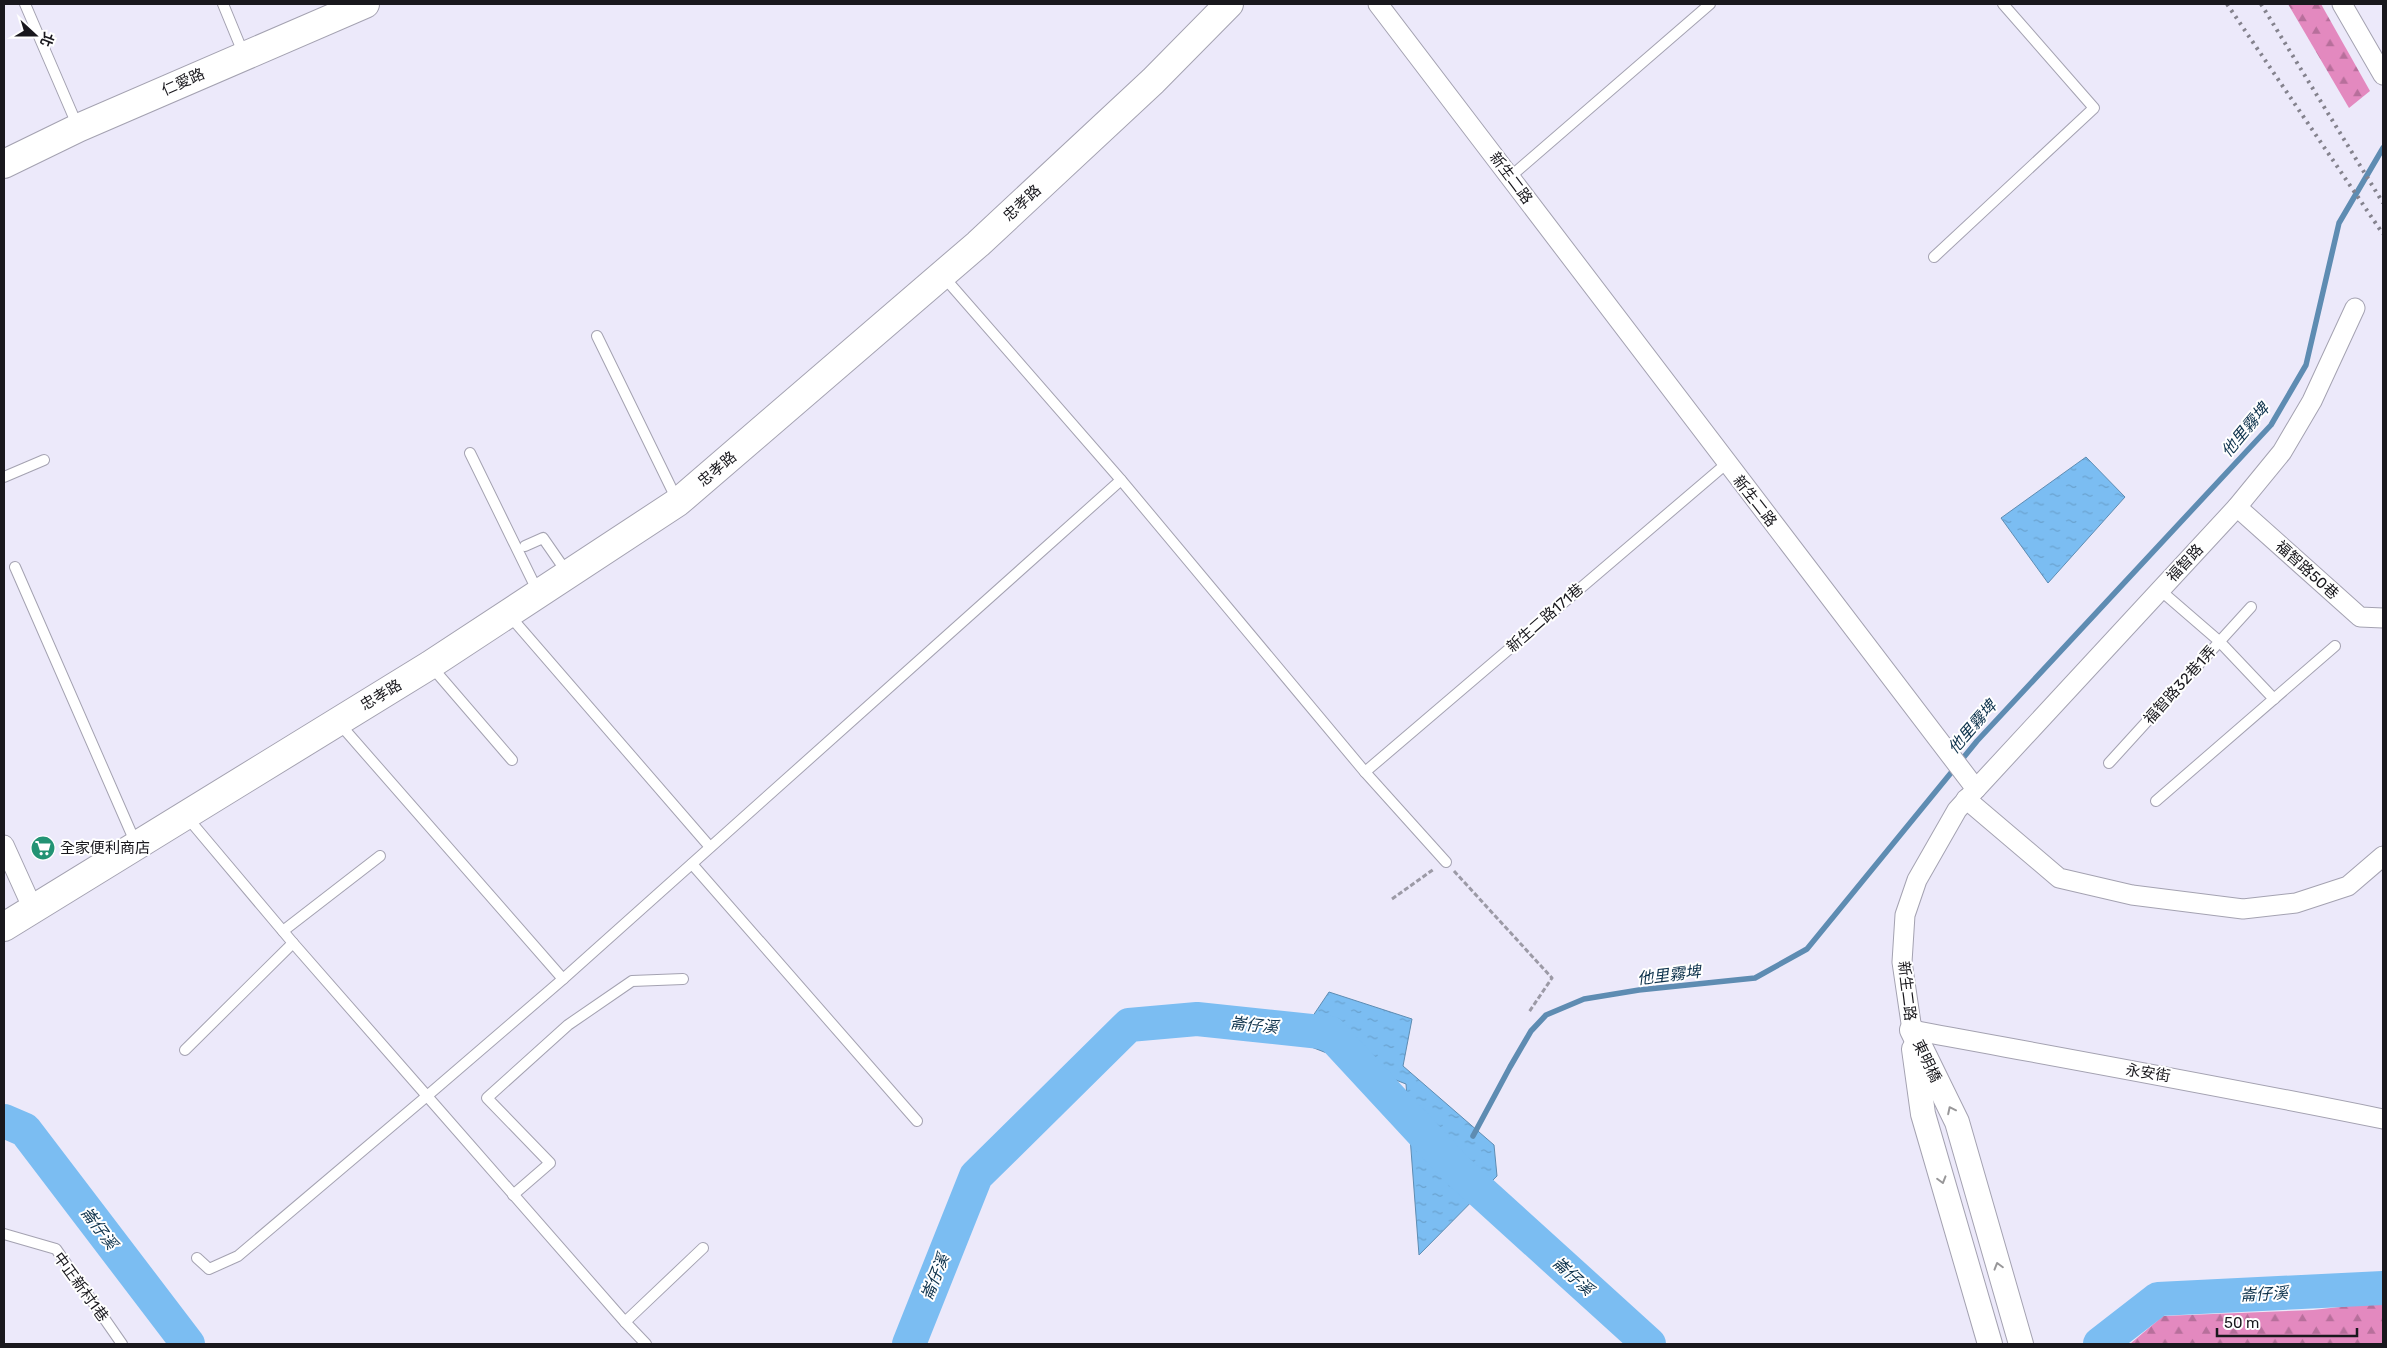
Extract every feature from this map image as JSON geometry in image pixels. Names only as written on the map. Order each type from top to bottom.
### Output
[{"type":"main road","name":"仁愛路","points":[[4,164],[78,128],[365,4]]},
{"type":"main road","name":"忠孝路","points":[[4,927],[430,665],[509,615],[678,502],[943,276],[1153,81],[1229,4]]},
{"type":"street","name":"新生二路","points":[[1378,4],[1726,464],[1971,794],[1957,810],[1917,880],[1905,915],[1902,962],[1912,1030]]},
{"type":"street","points":[[2342,4],[2383,75]]},
{"type":"street","name":"福智路","points":[[1971,794],[2237,507],[2282,452],[2298,426],[2330,364],[2355,308]]},
{"type":"street","name":"福智路50巷","points":[[2237,507],[2360,617],[2383,618]]},
{"type":"street","points":[[1971,794],[2059,878],[2132,895],[2243,909],[2296,903],[2348,886],[2383,856]]},
{"type":"street","points":[[4,845],[33,908]]},
{"type":"street","name":"永安街","points":[[1912,1030],[2086,1063],[2177,1077],[2383,1119]]},
{"type":"street","name":"東明橋","points":[[1912,1030],[1957,1122],[2021,1344]]},
{"type":"street","name":"東明橋","points":[[1912,1030],[1922,1114],[1990,1344]]},
{"type":"lane","points":[[25,4],[78,128]]},
{"type":"lane","points":[[223,4],[244,55]]},
{"type":"lane","points":[[1510,177],[1710,4]]},
{"type":"lane","points":[[1934,257],[2094,108],[2003,4]]},
{"type":"lane","points":[[943,276],[1121,480],[1365,772],[1446,862]]},
{"type":"lane","points":[[597,336],[678,502]]},
{"type":"lane","points":[[470,453],[539,595]]},
{"type":"lane","points":[[4,478],[44,460]]},
{"type":"lane","name":"新生二路171巷","points":[[1365,772],[1726,464]]},
{"type":"lane","points":[[197,1258],[209,1269],[238,1256],[564,979],[1121,480]]},
{"type":"lane","points":[[525,546],[544,538],[569,575]]},
{"type":"lane","points":[[15,567],[136,845]]},
{"type":"lane","points":[[2160,590],[2219,642],[2274,699]]},
{"type":"lane","name":"福智路32巷1弄","points":[[2109,763],[2251,607]]},
{"type":"lane","points":[[509,615],[710,847]]},
{"type":"lane","points":[[2156,801],[2335,646]]},
{"type":"lane","points":[[430,665],[512,760]]},
{"type":"lane","points":[[338,721],[564,979]]},
{"type":"lane","points":[[186,816],[293,943],[646,1344]]},
{"type":"lane","points":[[283,931],[380,856]]},
{"type":"lane","points":[[692,864],[917,1122]]},
{"type":"lane","points":[[185,1050],[293,943]]},
{"type":"lane","points":[[513,1195],[550,1163],[487,1098],[568,1025],[632,981],[683,979]]},
{"type":"lane","name":"中正新村1巷","points":[[4,1234],[56,1249],[122,1344]]},
{"type":"lane","points":[[625,1322],[703,1248]]},
{"type":"path","points":[[1392,899],[1423,875],[1446,862],[1552,978],[1529,1012]]},
{"type":"green space","points":[[2288,4],[2321,4],[2370,91],[2349,108]]},
{"type":"green space","points":[[2383,1302],[2383,1344],[2130,1344],[2163,1316],[2313,1310]]},
{"type":"water","points":[[2086,457],[2125,497],[2048,583],[2001,518]]},
{"type":"water","points":[[1329,992],[1412,1019],[1403,1066],[1494,1145],[1497,1176],[1419,1255],[1406,1084],[1296,1041]]},
{"type":"waterway","name":"他里霧埤","points":[[1473,1136],[1531,1031],[1546,1015],[1584,999],[1639,990],[1755,978],[1807,949],[1977,741],[2271,425],[2306,365],[2339,223],[2383,148]]},
{"type":"waterway","name":"崙仔溪","points":[[909,1344],[976,1176],[1129,1025],[1197,1019],[1330,1033],[1456,1169],[1649,1344]]},
{"type":"waterway","name":"崙仔溪","points":[[4,1121],[25,1130],[188,1344]]},
{"type":"waterway","name":"崙仔溪","points":[[2100,1344],[2158,1299],[2383,1288]]},
{"type":"railway","points":[[2227,4],[2383,234]]},
{"type":"railway","points":[[2261,4],[2383,203]]},
{"type":"place","name":"全家便利商店","points":[[43,848]]}]
